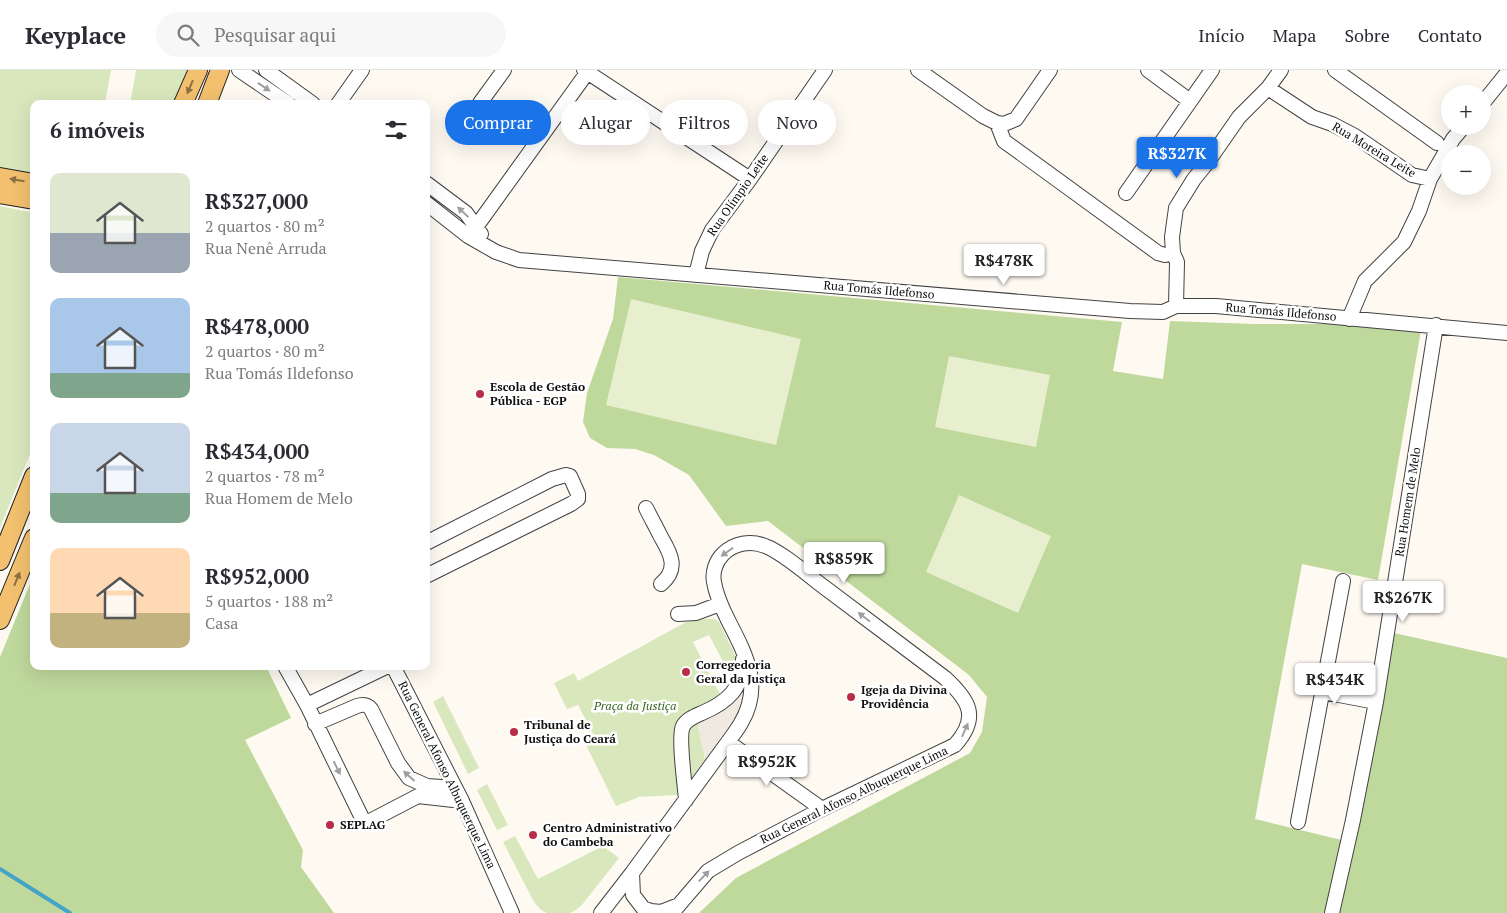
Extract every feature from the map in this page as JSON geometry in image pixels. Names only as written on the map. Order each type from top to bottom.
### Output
[{"type":"main road","points":[[185,100],[198,70]]},
{"type":"main road","points":[[209,100],[220,70]]},
{"type":"main road","points":[[0,177],[30,182]]},
{"type":"main road","points":[[0,194],[30,199]]},
{"type":"main road","points":[[0,561],[28,506]]},
{"type":"main road","points":[[0,620],[30,548]]},
{"type":"street","points":[[238,70],[283,100]]},
{"type":"street","points":[[266,70],[307,100]]},
{"type":"street","points":[[341,100],[362,70]]},
{"type":"street","points":[[482,100],[504,70]]},
{"type":"street","name":"Rua Olímpio Leite","points":[[696,275],[702,251],[712,230],[750,179],[825,70]]},
{"type":"street","points":[[918,70],[975,110],[997,123],[1004,124],[1016,120],[1050,70]]},
{"type":"street","points":[[1148,70],[1190,101]]},
{"type":"street","points":[[1126,193],[1212,70]]},
{"type":"street","points":[[1335,70],[1437,143]]},
{"type":"street","points":[[472,231],[587,71],[750,179]]},
{"type":"street","points":[[1176,306],[1177,262],[1173,253],[1172,237],[1176,208],[1194,179],[1239,117],[1268,88],[1276,72]]},
{"type":"street","points":[[1491,93],[1507,73]]},
{"type":"street","name":"Rua Moreira Leite","points":[[1268,88],[1312,117],[1332,124],[1355,136],[1412,175],[1430,179]]},
{"type":"street","points":[[997,123],[1004,141],[1051,176],[1158,253],[1165,256],[1173,253]]},
{"type":"street","points":[[1349,319],[1365,281],[1404,242],[1419,211],[1430,179],[1456,135]]},
{"type":"street","name":"Rua Tomás Ildefonso","points":[[430,191],[466,213],[472,231]]},
{"type":"street","name":"Rua Tomás Ildefonso","points":[[430,205],[472,231],[491,249],[519,260],[1130,311],[1163,312],[1176,306],[1216,306],[1507,333]]},
{"type":"street","name":"Rua Homem de Melo","points":[[1332,913],[1376,702],[1436,325]]},
{"type":"street","points":[[430,541],[552,479],[566,475],[570,476],[578,494],[578,499],[571,504],[430,574]]},
{"type":"street","points":[[646,508],[670,552],[672,560],[670,574],[661,584]]},
{"type":"street","name":"Rua General Afonso Albuquerque Lima","points":[[601,913],[742,723],[752,692],[751,673],[744,653],[720,604],[713,580],[714,569],[718,559],[727,550],[740,544],[749,543],[765,546],[774,550],[945,678],[960,692],[966,701],[969,722],[966,730],[955,745],[822,809],[708,871],[676,909]]},
{"type":"street","points":[[1298,822],[1343,581]]},
{"type":"street","points":[[678,614],[696,613],[720,604]]},
{"type":"street","points":[[686,800],[682,727],[688,720],[712,709],[729,698],[743,673],[744,653]]},
{"type":"street","points":[[288,670],[363,820],[366,822],[370,821],[418,796],[462,801]]},
{"type":"street","name":"Rua General Afonso Albuquerque Lima","points":[[395,670],[462,801],[512,913]]},
{"type":"street","points":[[307,705],[366,671]]},
{"type":"street","points":[[1323,692],[1376,702]]},
{"type":"street","points":[[315,724],[357,706],[368,705],[398,763],[409,778],[427,786],[455,788]]},
{"type":"street","points":[[728,742],[822,809]]},
{"type":"street","points":[[632,873],[633,895],[643,908],[661,912],[676,909]]},
{"type":"street","name":"Rua General Afonso Albuquerque Lima","points":[[499,884],[520,913]]},
{"type":"green space","points":[[0,70],[111,70],[106,100],[30,100],[30,172],[0,167]]},
{"type":"green space","points":[[136,70],[187,70],[175,100],[131,100]]},
{"type":"green space","points":[[0,206],[30,212],[30,454],[0,528]]},
{"type":"green space","points":[[618,277],[1122,322],[1113,371],[1163,379],[1170,321],[1254,324],[1348,324],[1421,330],[1378,580],[1302,564],[1255,819],[1354,843],[1394,633],[1507,658],[1507,913],[699,913],[736,878],[970,753],[982,732],[987,697],[969,675],[768,521],[726,526],[689,475],[654,455],[635,449],[607,448],[590,438],[583,422],[587,393],[613,319]]},
{"type":"green space","points":[[631,299],[801,339],[776,445],[606,405]]},
{"type":"green space","points":[[949,356],[1050,375],[1036,447],[935,427]]},
{"type":"green space","points":[[959,495],[1051,536],[1018,613],[926,572]]},
{"type":"green space","points":[[30,584],[30,670],[268,670],[291,718],[245,740],[303,850],[301,867],[334,913],[0,913],[0,657]]},
{"type":"green space","name":"Praça da Justiça","points":[[715,619],[719,622],[740,665],[733,681],[709,635],[693,642],[722,698],[685,716],[682,790],[678,795],[639,797],[616,806],[586,745],[596,740],[578,705],[567,709],[554,683],[574,673],[578,681],[686,622]]},
{"type":"green space","points":[[443,696],[479,768],[468,774],[433,702]]},
{"type":"green space","points":[[697,721],[705,759],[689,781],[687,734],[690,726]]},
{"type":"green space","points":[[487,784],[508,825],[497,830],[477,790]]},
{"type":"green space","points":[[515,836],[538,879],[603,846],[619,858],[581,906],[570,913],[546,913],[534,902],[503,842]]},
{"type":"shaded area","points":[[744,683],[743,701],[736,716],[705,759],[697,721]]},
{"type":"waterway","points":[[0,869],[70,913]]},
{"type":"place","name":"Escola de Gestão Pública - EGP","points":[[480,394]]},
{"type":"place","name":"Corregedoria Geral da Justiça","points":[[686,672]]},
{"type":"place","name":"Igeja da Divina Providência","points":[[851,697]]},
{"type":"place","name":"Tribunal de Justiça do Ceará","points":[[514,732]]},
{"type":"place","name":"SEPLAG","points":[[330,825]]},
{"type":"place","name":"Centro Administrativo do Cambeba","points":[[533,835]]}]
